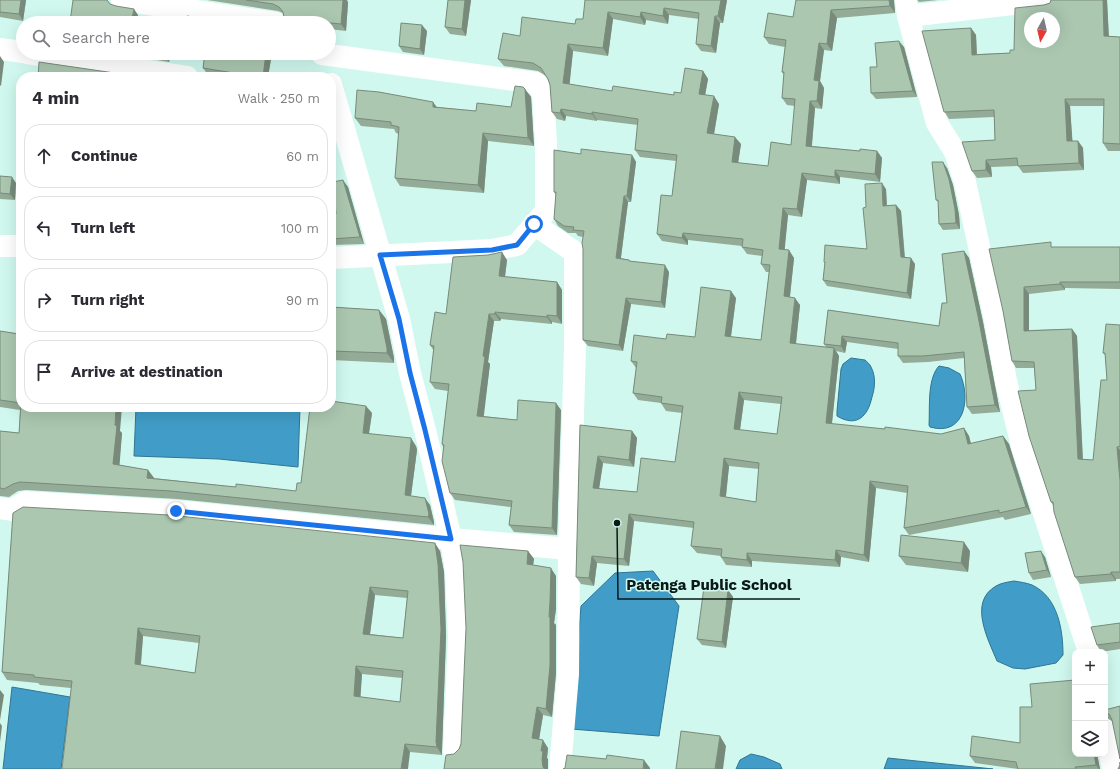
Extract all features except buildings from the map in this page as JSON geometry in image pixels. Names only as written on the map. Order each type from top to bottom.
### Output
[{"type":"street","points":[[122,0],[229,16]]},
{"type":"street","points":[[1048,0],[907,8],[937,123],[955,152],[965,182],[995,320],[1006,381],[1022,446],[1088,649]]},
{"type":"street","points":[[0,49],[16,51]]},
{"type":"street","points":[[336,56],[536,83],[543,93],[546,143],[546,211],[517,245],[498,248],[336,258]]},
{"type":"street","points":[[74,60],[154,72]]},
{"type":"street","points":[[324,60],[327,72]]},
{"type":"street","points":[[336,102],[399,319],[410,373],[451,539],[456,572],[459,637],[454,751]]},
{"type":"street","points":[[534,224],[573,251],[575,255],[575,347],[569,549],[568,674],[560,769]]},
{"type":"street","points":[[0,246],[16,246]]},
{"type":"street","points":[[0,508],[12,510],[25,502],[176,511],[451,539],[569,549]]},
{"type":"street","points":[[1108,745],[1113,769]]},
{"type":"water","points":[[851,358],[865,360],[871,366],[874,374],[874,386],[868,410],[860,418],[850,421],[837,416],[837,411],[841,369],[843,364]]},
{"type":"water","points":[[939,366],[949,368],[960,374],[965,394],[965,404],[958,421],[951,426],[942,429],[930,427],[929,425],[931,386],[935,372]]},
{"type":"water","points":[[136,412],[300,412],[298,467],[219,459],[134,456]]},
{"type":"water","points":[[653,571],[679,606],[659,736],[571,729],[581,606],[615,573]]},
{"type":"water","points":[[1014,581],[1030,584],[1041,590],[1048,597],[1053,606],[1060,625],[1063,645],[1063,655],[1056,663],[1025,669],[1013,668],[997,661],[985,632],[982,611],[983,601],[988,593],[996,586],[1002,583]]},
{"type":"water","points":[[12,687],[70,697],[61,769],[3,769]]},
{"type":"water","points":[[751,754],[764,757],[780,764],[782,769],[736,769],[740,760]]},
{"type":"water","points":[[888,758],[993,769],[884,769]]},
{"type":"place","name":"Patenga Public School","points":[[617,523]]},
{"type":"route","points":[[176,511],[451,539],[410,373],[399,319],[380,255],[492,250],[517,245],[534,224]]}]
